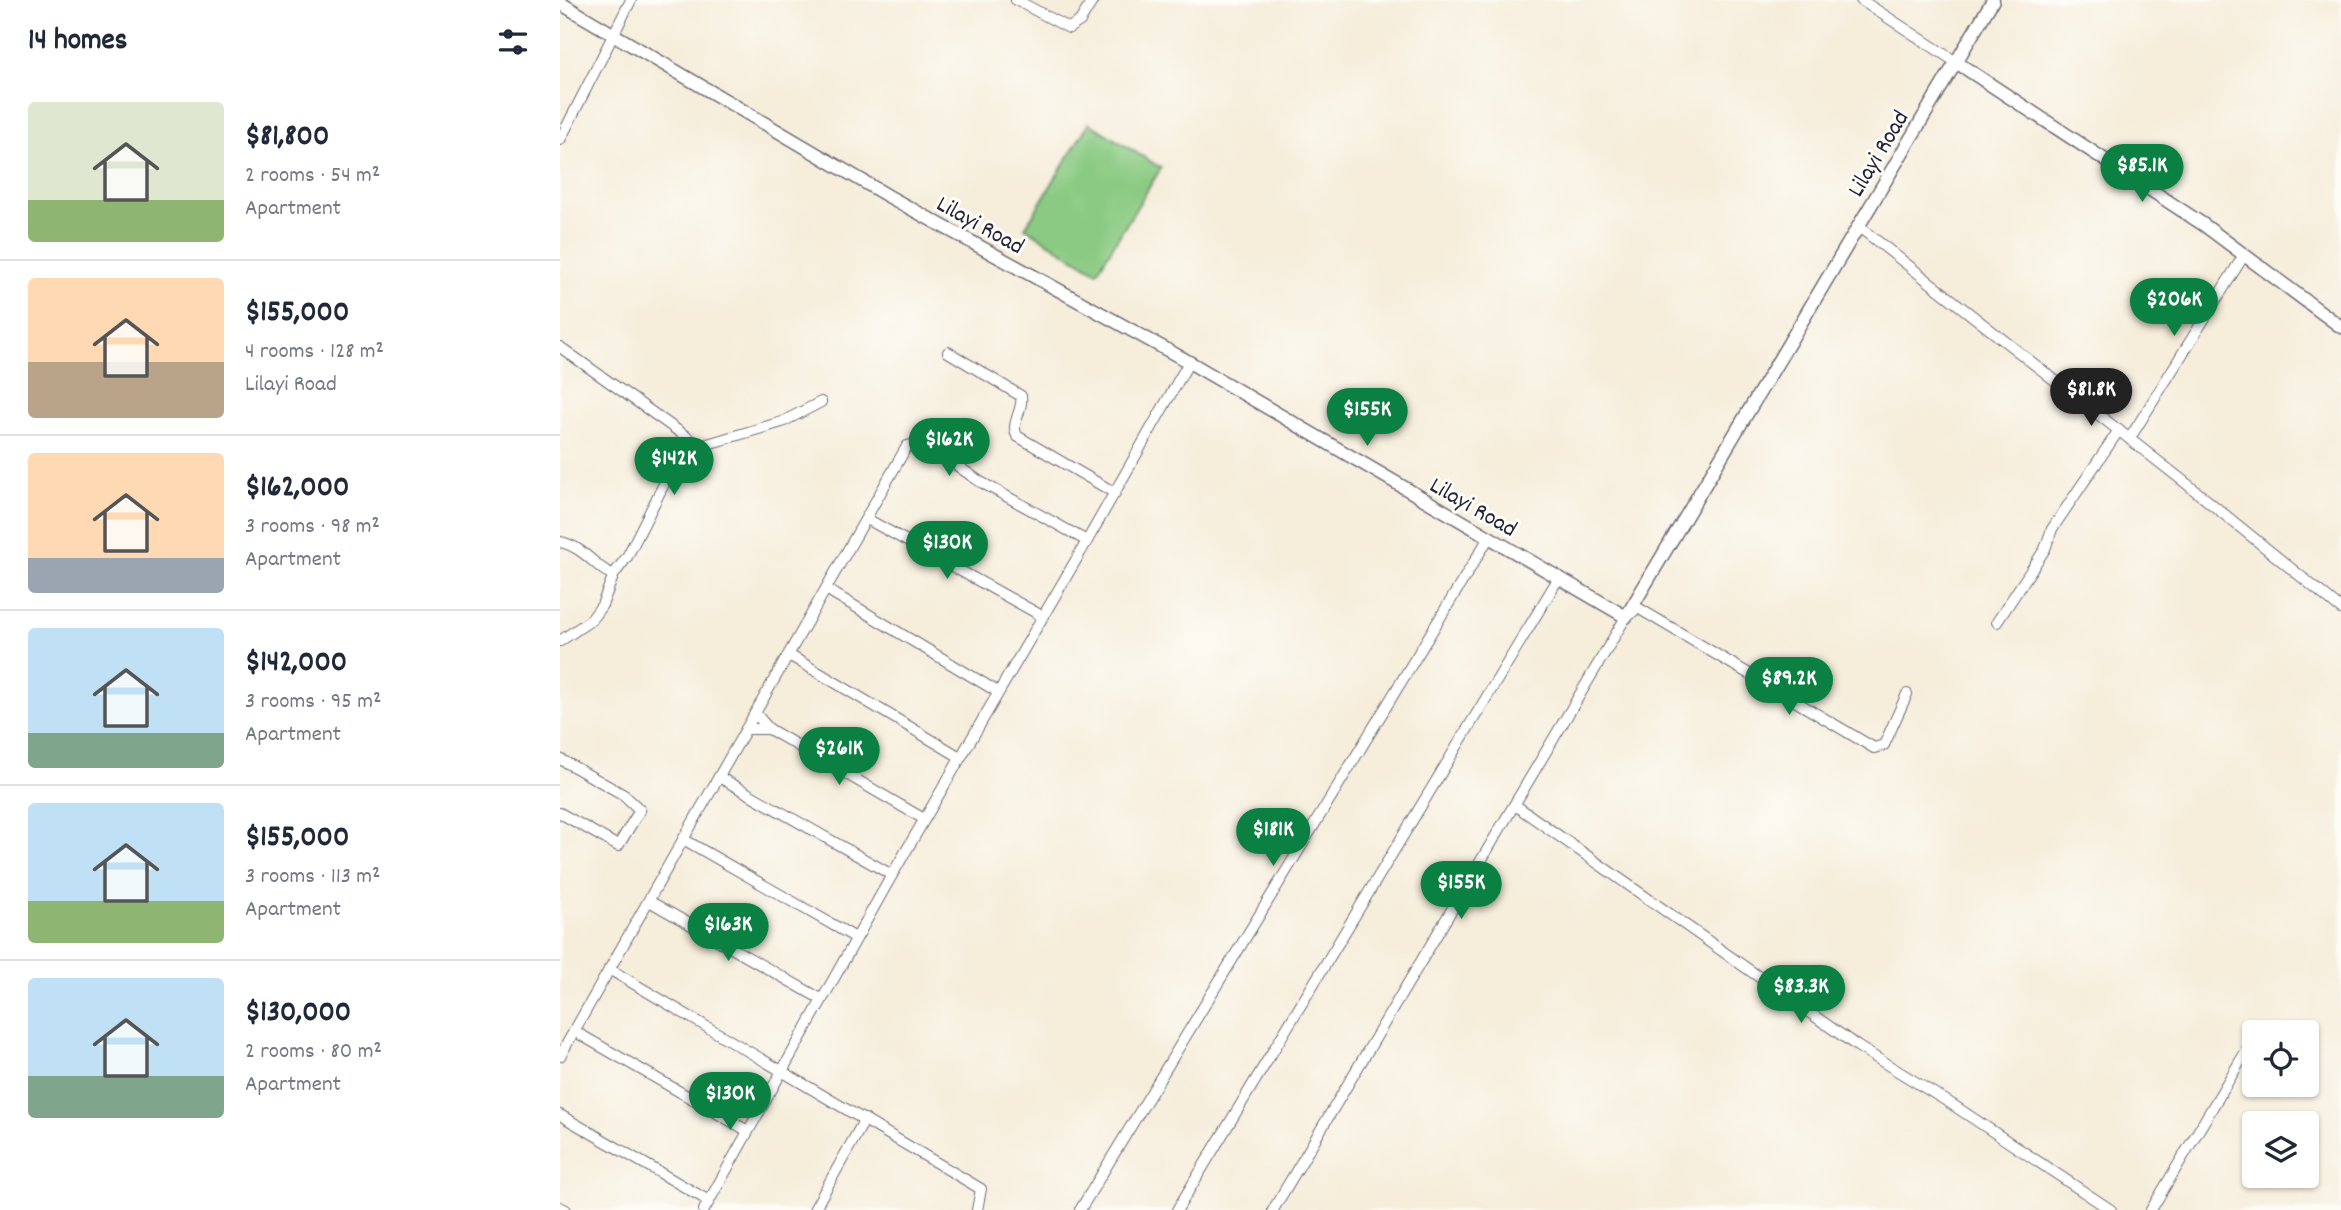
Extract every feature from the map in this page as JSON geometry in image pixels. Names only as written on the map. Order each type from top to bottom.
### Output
[{"type":"street","points":[[560,140],[631,0]]},
{"type":"street","points":[[1016,0],[1069,28],[1080,21],[1093,0]]},
{"type":"street","points":[[1861,0],[2244,255],[2341,327]]},
{"type":"street","name":"Lilayi Road","points":[[560,3],[888,196],[1189,362],[1488,539],[1626,617],[1993,0]]},
{"type":"street","points":[[1858,226],[2341,608]]},
{"type":"street","points":[[2130,439],[2244,255]]},
{"type":"street","points":[[560,347],[698,445]]},
{"type":"street","points":[[948,352],[1021,396],[1022,406],[1014,426],[1017,436],[1115,493]]},
{"type":"street","points":[[560,1115],[707,1205],[891,875],[1189,362]]},
{"type":"street","points":[[560,641],[591,621],[602,605],[614,575],[627,557],[669,474],[687,450],[782,422],[821,402]]},
{"type":"street","points":[[1997,622],[2045,549],[2052,529],[2119,430]]},
{"type":"street","points":[[560,1056],[907,446],[915,444],[949,460],[979,481],[1087,541]]},
{"type":"street","points":[[867,519],[1042,616]]},
{"type":"street","points":[[1080,1210],[1488,539]]},
{"type":"street","points":[[560,542],[586,552],[605,572],[614,575]]},
{"type":"street","points":[[1177,1210],[1558,579]]},
{"type":"street","points":[[827,589],[998,692]]},
{"type":"street","points":[[1273,1210],[1626,617],[1637,608],[1874,748],[1884,745],[1907,694]]},
{"type":"street","points":[[789,655],[960,757]]},
{"type":"street","points":[[755,713],[769,729],[924,819]]},
{"type":"street","points":[[746,729],[769,729]]},
{"type":"street","points":[[560,759],[624,795],[640,810],[618,846],[560,813]]},
{"type":"street","points":[[719,777],[891,875]]},
{"type":"street","points":[[1515,805],[1857,1046],[1953,1105],[2111,1210]]},
{"type":"street","points":[[683,839],[856,938]]},
{"type":"street","points":[[649,901],[821,999]]},
{"type":"street","points":[[609,969],[783,1069],[981,1189],[977,1210]]},
{"type":"street","points":[[574,1031],[748,1131]]},
{"type":"street","points":[[2151,1210],[2242,1058]]},
{"type":"street","points":[[814,1210],[865,1119]]},
{"type":"street","points":[[560,1207],[566,1210]]},
{"type":"green space","points":[[1089,123],[1161,168],[1097,272],[1025,228]]}]
